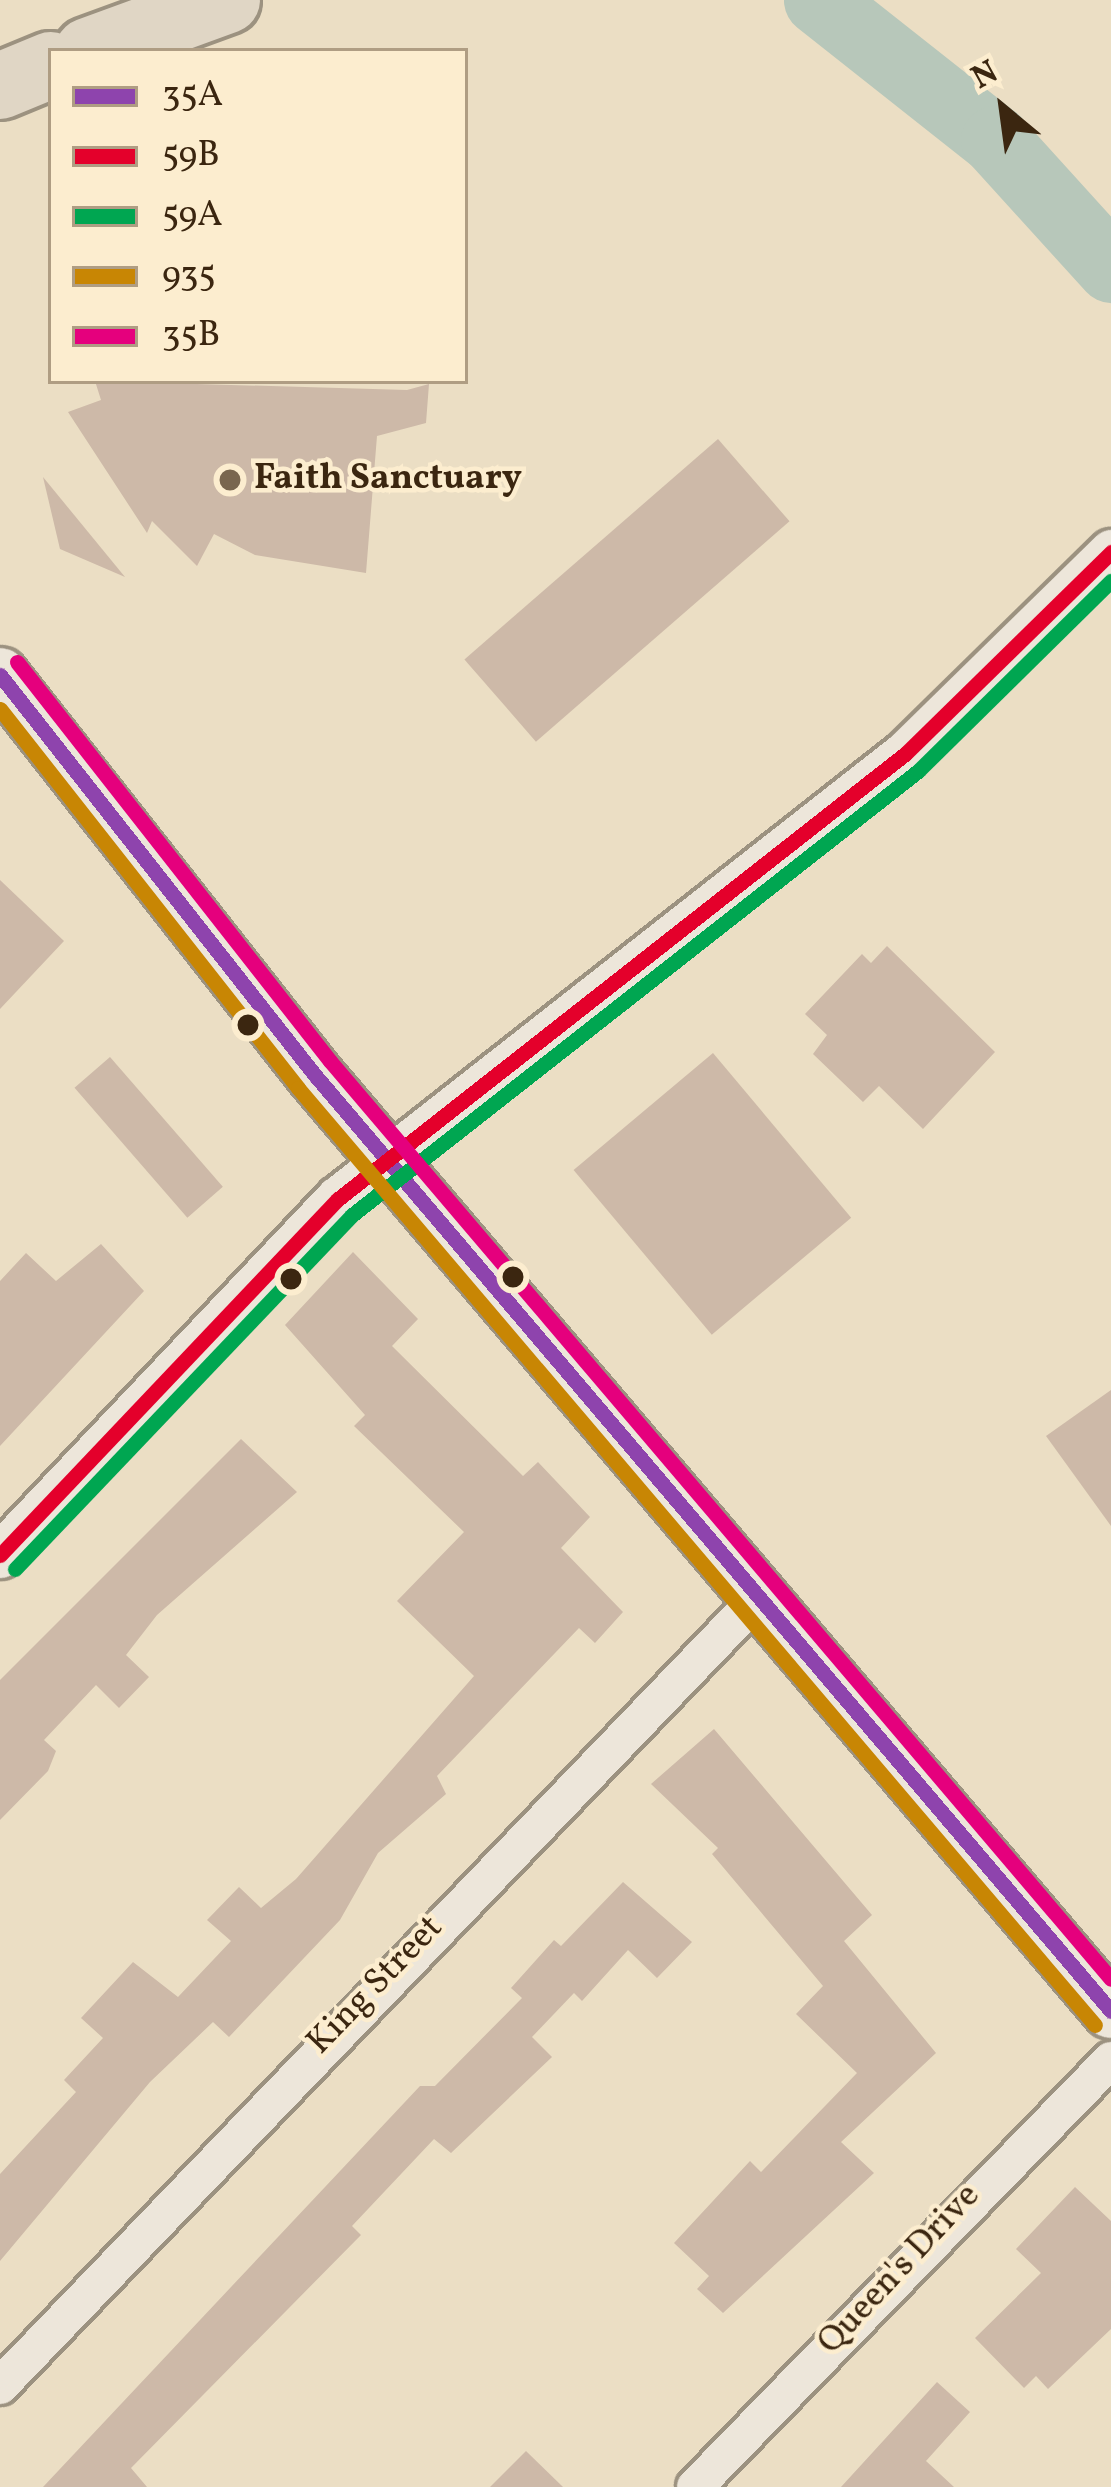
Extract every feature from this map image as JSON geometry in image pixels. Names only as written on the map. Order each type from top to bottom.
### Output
[{"type":"highway","points":[[96,48],[227,0]]},
{"type":"highway","points":[[0,86],[48,65]]},
{"type":"main road","points":[[0,675],[388,1159],[1111,2012]]},
{"type":"street","points":[[0,1556],[388,1159],[905,754],[1111,552]]},
{"type":"street","name":"King Street","points":[[0,2386],[761,1594]]},
{"type":"street","name":"Queen's Drive","points":[[695,2487],[1111,2060]]},
{"type":"building","name":"Faith Sanctuary","points":[[96,384],[407,390],[429,384],[426,423],[377,436],[366,573],[255,555],[214,534],[197,566],[152,521],[147,533],[68,412],[101,400]]},
{"type":"building","points":[[718,439],[790,521],[536,742],[464,659]]},
{"type":"building","points":[[43,477],[125,577],[60,549]]},
{"type":"building","points":[[0,880],[64,941],[0,1009]]},
{"type":"building","points":[[887,946],[995,1052],[923,1129],[879,1086],[863,1102],[813,1054],[827,1035],[805,1014],[862,954],[871,963]]},
{"type":"building","points":[[713,1053],[851,1218],[712,1335],[574,1170]]},
{"type":"building","points":[[110,1057],[223,1187],[187,1218],[75,1088]]},
{"type":"building","points":[[101,1244],[144,1291],[0,1446],[0,1281],[26,1253],[56,1281]]},
{"type":"building","points":[[353,1252],[418,1319],[392,1346],[523,1476],[538,1462],[590,1517],[561,1548],[623,1612],[595,1643],[579,1628],[437,1776],[446,1794],[378,1853],[340,1920],[229,2037],[213,2022],[150,2082],[0,2261],[0,2174],[76,2092],[64,2080],[103,2038],[81,2018],[133,1962],[178,1997],[231,1941],[207,1920],[239,1887],[261,1908],[296,1879],[474,1676],[397,1601],[464,1532],[354,1426],[365,1415],[285,1325]]},
{"type":"building","points":[[1111,1390],[1111,1526],[1046,1436]]},
{"type":"building","points":[[241,1439],[297,1492],[157,1615],[126,1655],[149,1677],[119,1708],[96,1685],[44,1740],[56,1751],[48,1771],[0,1820],[0,1680]]},
{"type":"building","points":[[714,1729],[872,1915],[844,1941],[936,2053],[841,2142],[874,2173],[723,2313],[697,2289],[709,2276],[674,2243],[750,2161],[761,2172],[857,2073],[796,2014],[823,1986],[712,1854],[718,1848],[651,1784]]},
{"type":"building","points":[[623,1882],[692,1942],[657,1978],[628,1950],[582,2001],[574,1993],[532,2037],[552,2057],[451,2153],[434,2139],[352,2226],[361,2235],[131,2468],[147,2487],[43,2487],[420,2086],[435,2086],[522,1998],[511,1988],[554,1940],[561,1946]]},
{"type":"building","points":[[1075,2187],[1111,2221],[1111,2329],[1048,2389],[1036,2376],[1024,2388],[975,2338],[1041,2273],[1016,2249]]},
{"type":"building","points":[[937,2382],[970,2412],[926,2461],[954,2487],[841,2487]]},
{"type":"building","points":[[526,2451],[563,2487],[490,2487]]},
{"type":"waterway","points":[[818,0],[995,140],[1111,268]]},
{"type":"transit line","name":"59B","points":[[0,1555],[338,1199],[905,754],[1111,552]]},
{"type":"transit line","name":"59A","points":[[15,1569],[352,1215],[918,771],[1111,581]]},
{"type":"transit line","name":"35B","points":[[17,662],[330,1061],[1111,1979]]},
{"type":"transit line","name":"35A","points":[[0,675],[314,1074],[1111,2011]]},
{"type":"transit line","name":"935","points":[[0,709],[298,1088],[1095,2025]]},
{"type":"place","name":"Faith Sanctuary","points":[[230,480]]}]
